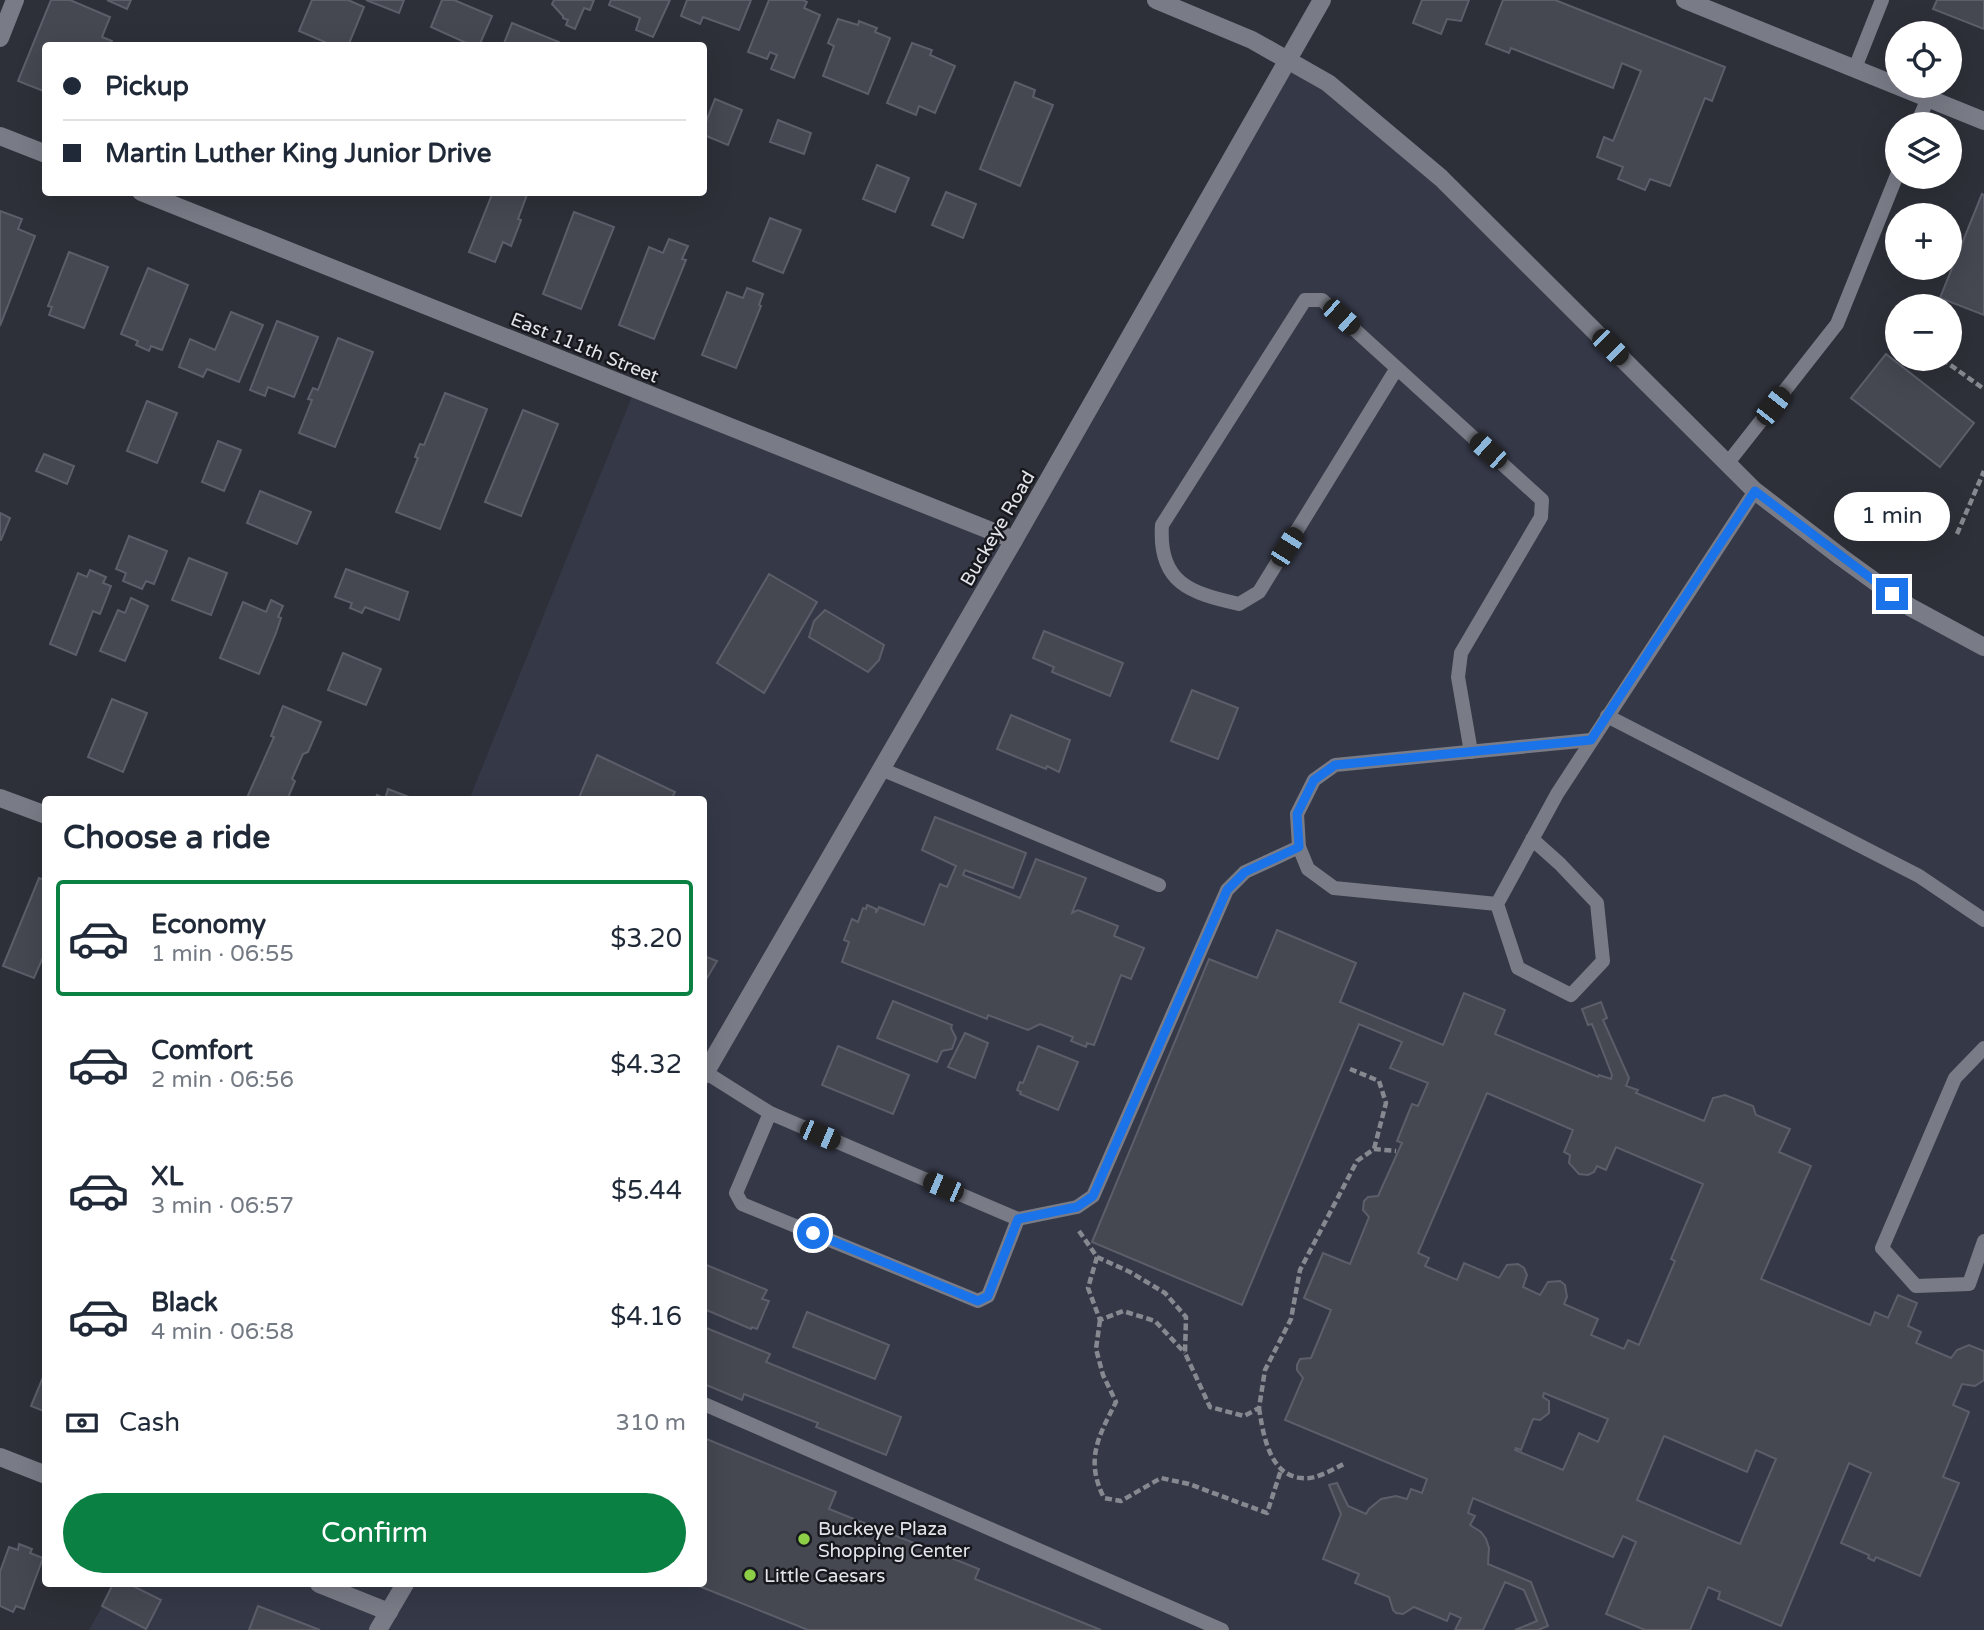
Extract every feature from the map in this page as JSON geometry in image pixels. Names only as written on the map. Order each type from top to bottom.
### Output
[{"type":"street","points":[[0,38],[15,0]]},
{"type":"street","points":[[1156,0],[1252,40],[1328,83],[1441,178],[1755,491],[1910,607],[1984,647]]},
{"type":"street","name":"Buckeye Road","points":[[707,1067],[1014,540],[1322,0]]},
{"type":"street","points":[[1685,0],[1984,121]]},
{"type":"street","points":[[0,136],[42,152]]},
{"type":"street","name":"East 111th Street","points":[[151,196],[1014,540]]},
{"type":"street","points":[[0,798],[42,814]]},
{"type":"street","points":[[0,1457],[42,1473]]},
{"type":"street","points":[[326,1587],[389,1612]]},
{"type":"street","points":[[378,1630],[403,1587]]},
{"type":"lane","points":[[1855,68],[1882,0]]},
{"type":"lane","points":[[1922,112],[1928,99]]},
{"type":"lane","points":[[1727,464],[1837,324],[1891,189]]},
{"type":"lane","points":[[1397,368],[1259,592],[1239,604],[1205,596],[1171,576],[1160,546],[1162,525],[1305,300],[1322,300],[1397,368],[1542,500],[1541,517],[1461,653],[1458,677],[1471,752]]},
{"type":"lane","points":[[1532,839],[1597,903],[1602,961],[1571,995],[1518,968],[1497,904],[1556,794],[1755,491]]},
{"type":"lane","points":[[1607,716],[1919,876],[1984,920]]},
{"type":"lane","points":[[1497,904],[1334,888],[1308,869],[1299,847],[1297,814],[1314,780],[1335,765],[1591,740]]},
{"type":"lane","points":[[881,769],[1159,885]]},
{"type":"lane","points":[[707,1074],[770,1113],[1018,1219],[1077,1207],[1093,1196],[1227,890],[1245,872],[1299,847]]},
{"type":"lane","points":[[1984,1048],[1955,1078],[1882,1248],[1916,1286],[1969,1284],[1984,1241]]},
{"type":"lane","points":[[770,1113],[736,1193],[742,1204],[978,1301],[988,1296],[1018,1219]]},
{"type":"lane","points":[[707,1405],[1222,1630]]},
{"type":"path","points":[[1959,371],[1984,389]]},
{"type":"path","points":[[1957,534],[1984,471]]},
{"type":"path","points":[[1343,1464],[1320,1475],[1301,1479],[1281,1471],[1265,1442],[1259,1408],[1265,1370],[1292,1319],[1300,1270],[1357,1161],[1374,1149],[1386,1103],[1379,1081],[1350,1069]]},
{"type":"path","points":[[1374,1149],[1396,1151]]},
{"type":"path","points":[[1065,1209],[1097,1257],[1130,1272],[1165,1293],[1186,1317],[1185,1353]]},
{"type":"path","points":[[1097,1257],[1088,1288],[1100,1320],[1096,1349],[1103,1375],[1116,1402],[1094,1450],[1095,1480],[1104,1498],[1122,1501],[1161,1478],[1189,1484],[1267,1513],[1281,1471]]},
{"type":"path","points":[[1100,1320],[1123,1311],[1155,1321],[1185,1353],[1210,1407],[1244,1416],[1259,1408]]},
{"type":"shaded area","points":[[1289,59],[1441,178],[1755,491],[1984,647],[1984,1630],[89,1630],[113,1587],[707,1587],[707,796],[471,796],[635,389],[1014,540]]},
{"type":"building","points":[[51,0],[70,0],[110,17],[102,37],[112,42],[42,42],[42,90],[18,81]]},
{"type":"building","points":[[107,0],[131,0],[127,9]]},
{"type":"building","points":[[312,0],[348,0],[364,7],[350,42],[325,42],[299,31]]},
{"type":"building","points":[[366,0],[404,0],[399,13]]},
{"type":"building","points":[[442,0],[454,0],[492,16],[481,42],[464,42],[431,27]]},
{"type":"building","points":[[554,0],[594,0],[590,10],[584,8],[575,29],[566,25],[568,20],[563,18],[552,4]]},
{"type":"building","points":[[611,0],[670,0],[653,37],[636,30],[640,18],[609,5]]},
{"type":"building","points":[[687,0],[751,0],[739,30],[703,17],[700,24],[681,16]]},
{"type":"building","points":[[769,0],[803,0],[807,2],[804,8],[820,15],[794,78],[771,69],[777,55],[770,52],[767,59],[748,52]]},
{"type":"building","points":[[1422,0],[1469,0],[1461,21],[1447,19],[1441,34],[1413,23]]},
{"type":"building","points":[[1503,0],[1555,0],[1725,67],[1712,101],[1705,98],[1670,186],[1650,179],[1645,190],[1618,179],[1623,167],[1597,157],[1604,137],[1613,141],[1641,71],[1622,63],[1613,88],[1511,48],[1509,53],[1486,44]]},
{"type":"building","points":[[1937,0],[1984,0],[1984,29],[1933,9]]},
{"type":"building","points":[[838,19],[858,25],[859,21],[877,28],[875,32],[890,38],[868,94],[823,76],[834,46],[828,43]]},
{"type":"building","points":[[512,23],[559,42],[505,42]]},
{"type":"building","points":[[912,43],[932,50],[930,55],[955,66],[935,113],[919,106],[916,115],[887,103]]},
{"type":"building","points":[[1015,82],[1035,90],[1033,97],[1053,105],[1020,186],[980,169]]},
{"type":"building","points":[[715,99],[742,110],[728,145],[707,136],[707,119]]},
{"type":"building","points":[[778,120],[811,133],[804,154],[770,142]]},
{"type":"building","points":[[877,165],[909,178],[895,212],[863,199]]},
{"type":"building","points":[[946,192],[976,204],[963,238],[932,225]]},
{"type":"building","points":[[1982,194],[1984,315],[1962,306],[1962,294],[1942,294],[1947,280],[1962,280],[1962,244]]},
{"type":"building","points":[[491,196],[527,196],[511,246],[503,242],[495,262],[469,252]]},
{"type":"building","points":[[0,211],[22,219],[18,229],[35,236],[0,326]]},
{"type":"building","points":[[574,212],[614,227],[581,309],[543,294]]},
{"type":"building","points":[[770,218],[801,230],[783,273],[753,261]]},
{"type":"building","points":[[669,239],[688,246],[682,259],[686,260],[654,339],[619,325],[649,247],[663,253]]},
{"type":"building","points":[[69,252],[108,267],[84,328],[49,315],[52,307],[48,306]]},
{"type":"building","points":[[148,268],[188,285],[162,350],[151,346],[149,351],[136,345],[138,341],[121,334]]},
{"type":"building","points":[[747,288],[763,294],[759,305],[761,306],[736,368],[702,355],[727,292],[743,298]]},
{"type":"building","points":[[231,312],[263,325],[239,382],[207,369],[203,377],[179,367],[190,339],[215,350]]},
{"type":"building","points":[[277,321],[318,337],[294,397],[268,387],[265,396],[250,390]]},
{"type":"building","points":[[338,338],[373,352],[335,447],[299,433],[312,400],[308,399],[313,388],[318,390]]},
{"type":"building","points":[[1885,355],[1885,371],[1908,371],[1974,423],[1940,467],[1851,398]]},
{"type":"building","points":[[445,393],[487,409],[440,529],[396,512],[418,458],[415,457],[420,444],[424,445]]},
{"type":"building","points":[[147,401],[177,413],[157,463],[127,451]]},
{"type":"building","points":[[523,410],[558,424],[521,516],[485,502]]},
{"type":"building","points":[[218,441],[241,450],[224,491],[202,482]]},
{"type":"building","points":[[44,454],[74,466],[67,484],[36,471]]},
{"type":"building","points":[[260,491],[311,512],[297,544],[247,523]]},
{"type":"building","points":[[0,513],[10,518],[1,540],[0,540]]},
{"type":"building","points":[[129,536],[167,551],[154,584],[146,581],[142,589],[123,581],[126,573],[116,569]]},
{"type":"building","points":[[189,558],[227,573],[211,615],[172,600]]},
{"type":"building","points":[[346,569],[408,592],[399,620],[365,607],[362,613],[350,608],[352,603],[335,597]]},
{"type":"building","points":[[90,570],[106,577],[103,583],[111,586],[100,614],[93,611],[76,655],[50,644],[78,573],[87,577]]},
{"type":"building","points":[[769,574],[817,602],[764,693],[717,663]]},
{"type":"building","points":[[131,598],[148,606],[125,661],[100,651],[118,610],[125,613]]},
{"type":"building","points":[[271,600],[283,606],[276,633],[259,674],[220,658],[243,602],[266,612]]},
{"type":"building","points":[[825,610],[884,645],[879,660],[868,672],[809,637],[814,621]]},
{"type":"building","points":[[1044,631],[1123,663],[1110,696],[1052,672],[1054,667],[1033,658]]},
{"type":"building","points":[[343,653],[381,669],[366,705],[328,690]]},
{"type":"building","points":[[1192,690],[1238,708],[1218,759],[1171,741]]},
{"type":"building","points":[[112,699],[147,713],[123,772],[88,757]]},
{"type":"building","points":[[283,706],[321,722],[292,779],[295,781],[289,796],[248,796],[274,737],[271,736]]},
{"type":"building","points":[[1011,715],[1070,740],[1059,772],[997,749]]},
{"type":"building","points":[[597,755],[675,792],[673,796],[580,796]]},
{"type":"building","points":[[388,789],[406,796],[386,796]]},
{"type":"building","points":[[935,817],[1026,853],[1013,888],[965,870],[963,875],[1020,898],[1036,859],[1086,878],[1072,913],[1078,910],[1118,926],[1114,936],[1144,948],[1131,979],[1121,975],[1094,1045],[1087,1043],[1086,1047],[1071,1041],[1073,1037],[1040,1024],[1028,1030],[988,1015],[987,1019],[842,962],[849,942],[844,940],[852,919],[858,922],[863,908],[866,909],[867,905],[876,909],[876,913],[879,907],[924,925],[940,884],[947,887],[956,866],[922,850]]},
{"type":"building","points":[[39,878],[42,879],[42,959],[34,978],[3,966]]},
{"type":"building","points":[[1277,930],[1356,963],[1340,1002],[1443,1045],[1464,993],[1505,1010],[1495,1034],[1598,1077],[1599,1075],[1611,1079],[1612,1075],[1592,1024],[1588,1025],[1582,1009],[1601,1002],[1607,1018],[1603,1020],[1629,1078],[1626,1086],[1638,1090],[1636,1093],[1704,1121],[1713,1098],[1725,1095],[1753,1106],[1756,1115],[1790,1129],[1779,1152],[1811,1166],[1761,1279],[1870,1325],[1875,1312],[1888,1318],[1898,1295],[1917,1303],[1908,1326],[1921,1332],[1916,1343],[1951,1358],[1957,1350],[1969,1345],[1984,1351],[1984,1380],[1975,1386],[1962,1384],[1953,1405],[1969,1412],[1943,1477],[1959,1483],[1920,1576],[1876,1557],[1874,1561],[1868,1558],[1869,1555],[1841,1543],[1871,1473],[1849,1463],[1781,1626],[1718,1599],[1720,1592],[1708,1587],[1690,1630],[1645,1630],[1606,1614],[1636,1542],[1623,1536],[1613,1557],[1473,1498],[1468,1513],[1475,1516],[1470,1525],[1486,1539],[1489,1548],[1488,1564],[1531,1582],[1548,1626],[1538,1630],[1515,1630],[1537,1621],[1524,1590],[1505,1582],[1483,1630],[1455,1630],[1461,1618],[1450,1613],[1447,1621],[1414,1607],[1403,1614],[1396,1613],[1389,1597],[1355,1583],[1359,1574],[1323,1559],[1341,1514],[1329,1485],[1337,1483],[1348,1506],[1366,1514],[1381,1499],[1396,1496],[1407,1499],[1411,1489],[1422,1493],[1427,1479],[1285,1420],[1303,1378],[1297,1365],[1300,1359],[1311,1358],[1331,1310],[1304,1298],[1323,1253],[1350,1264],[1369,1217],[1363,1210],[1364,1201],[1368,1197],[1378,1196],[1402,1143],[1397,1141],[1412,1104],[1418,1106],[1428,1083],[1390,1068],[1402,1042],[1359,1024],[1242,1305],[1092,1242],[1209,959],[1257,978]],"holes":[[[1487,1093],[1573,1130],[1564,1152],[1570,1155],[1569,1163],[1579,1174],[1588,1175],[1594,1172],[1597,1166],[1606,1170],[1616,1147],[1703,1184],[1671,1259],[1675,1261],[1639,1345],[1628,1340],[1624,1349],[1591,1335],[1598,1319],[1564,1304],[1567,1297],[1565,1285],[1560,1281],[1548,1282],[1540,1295],[1523,1287],[1527,1275],[1524,1268],[1518,1264],[1507,1265],[1499,1278],[1464,1263],[1457,1280],[1425,1266],[1429,1258],[1418,1253]],[[1544,1393],[1608,1419],[1598,1442],[1579,1433],[1563,1470],[1515,1450],[1521,1450],[1533,1419],[1540,1420],[1549,1413],[1549,1401],[1543,1397]],[[1664,1436],[1747,1472],[1756,1450],[1776,1459],[1740,1544],[1637,1500]]]},
{"type":"building","points":[[707,957],[717,961],[707,978]]},
{"type":"building","points":[[893,1001],[952,1025],[956,1038],[952,1049],[942,1051],[937,1062],[877,1038]]},
{"type":"building","points":[[965,1033],[988,1043],[975,1078],[948,1067]]},
{"type":"building","points":[[838,1046],[909,1075],[893,1114],[822,1085]]},
{"type":"building","points":[[1038,1046],[1078,1062],[1058,1110],[1020,1094],[1017,1090],[1020,1082],[1023,1083]]},
{"type":"building","points":[[707,1265],[767,1290],[762,1299],[769,1301],[757,1329],[751,1329],[707,1310]]},
{"type":"building","points":[[807,1312],[889,1345],[875,1379],[793,1347]]},
{"type":"building","points":[[707,1328],[770,1354],[766,1362],[901,1417],[886,1455],[816,1427],[818,1423],[744,1394],[742,1400],[707,1385]]},
{"type":"building","points":[[42,1380],[42,1410],[31,1406]]},
{"type":"building","name":"Buckeye Plaza Shopping Center","points":[[707,1439],[836,1492],[829,1509],[979,1569],[975,1579],[1101,1630],[808,1630],[701,1587],[707,1587]]},
{"type":"building","points":[[19,1544],[32,1549],[30,1553],[42,1558],[42,1561],[24,1609],[16,1606],[13,1612],[0,1606],[0,1572],[9,1547],[18,1550]]},
{"type":"building","points":[[112,1587],[135,1587],[161,1600],[146,1629],[102,1606]]},
{"type":"building","points":[[258,1606],[320,1630],[249,1630]]},
{"type":"place","name":"Buckeye Plaza Shopping Center","points":[[804,1539]]},
{"type":"place","name":"Little Caesars","points":[[750,1575]]},
{"type":"route","points":[[813,1233],[978,1301],[988,1296],[1018,1219],[1077,1207],[1093,1196],[1227,890],[1245,872],[1299,847],[1297,814],[1314,780],[1335,765],[1591,740],[1755,491],[1892,594]]}]
